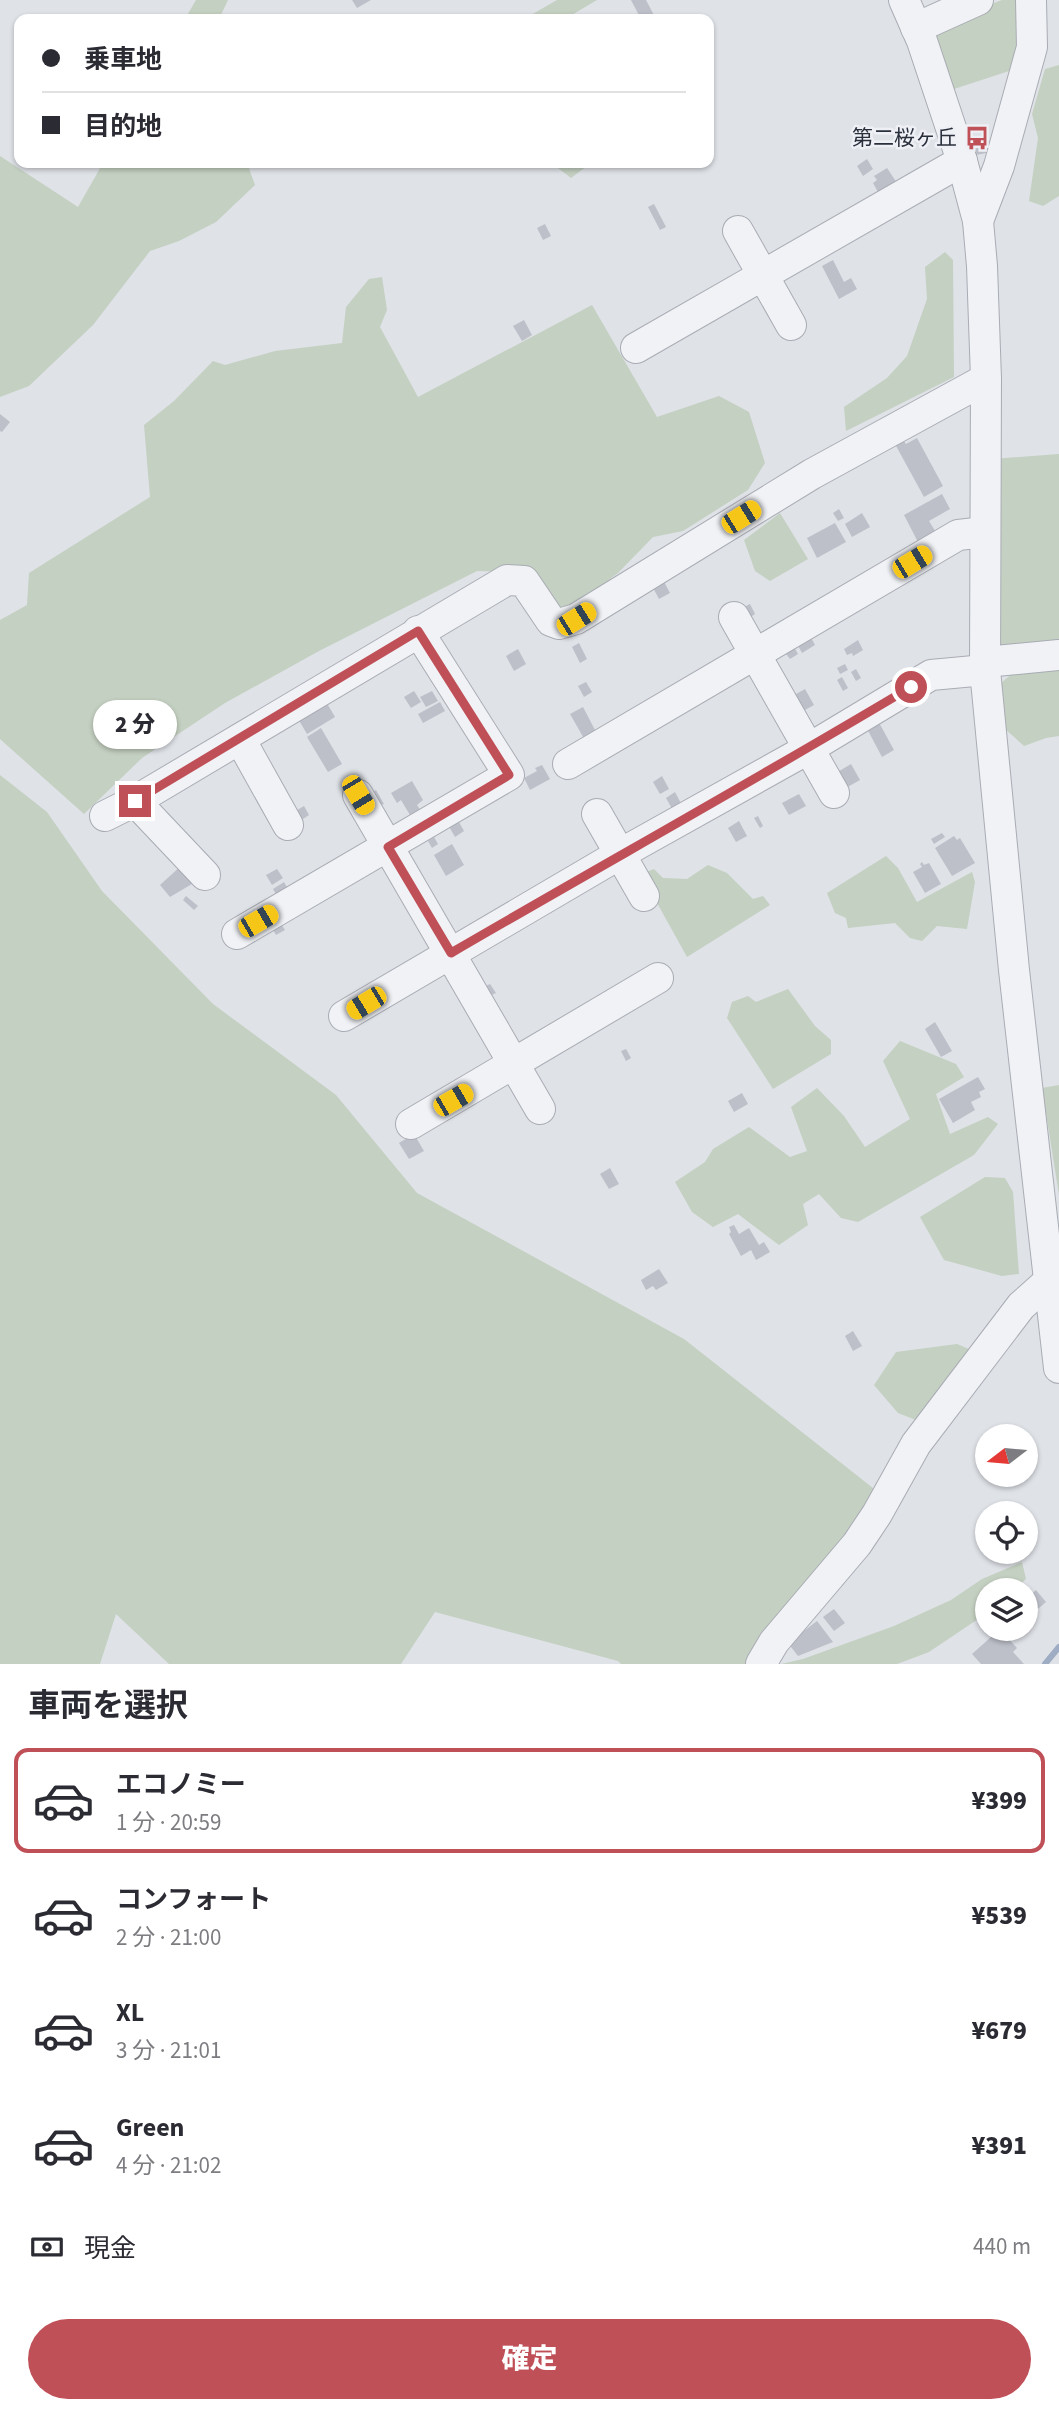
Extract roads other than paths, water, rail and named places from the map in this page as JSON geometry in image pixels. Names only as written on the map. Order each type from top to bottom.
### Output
[{"type":"street","points":[[904,0],[962,161],[978,221],[986,379],[985,666],[1014,970],[1051,1261],[1059,1368]]},
{"type":"street","points":[[916,28],[978,0]]},
{"type":"street","points":[[978,221],[999,166],[1032,47],[1031,0]]},
{"type":"street","points":[[636,348],[962,161]]},
{"type":"street","points":[[738,231],[791,325]]},
{"type":"street","points":[[105,816],[135,801],[507,580],[524,581],[551,621],[559,624],[576,619],[812,474],[986,379]]},
{"type":"street","points":[[568,764],[957,535],[985,532]]},
{"type":"street","points":[[734,617],[834,793]]},
{"type":"street","points":[[237,934],[509,775],[418,631]]},
{"type":"street","points":[[344,1016],[620,854],[808,749],[931,675],[1059,655]]},
{"type":"street","points":[[240,739],[288,825]]},
{"type":"street","points":[[358,795],[540,1109]]},
{"type":"street","points":[[135,801],[205,875]]},
{"type":"street","points":[[597,814],[644,896]]},
{"type":"street","points":[[411,1124],[658,978]]},
{"type":"street","points":[[761,1664],[774,1642],[857,1544],[916,1444],[1021,1306],[1051,1261]]},
{"type":"waterway","points":[[1045,1664],[1059,1647]]},
{"type":"place","name":"第二桜ヶ丘","points":[[977,138]]}]
